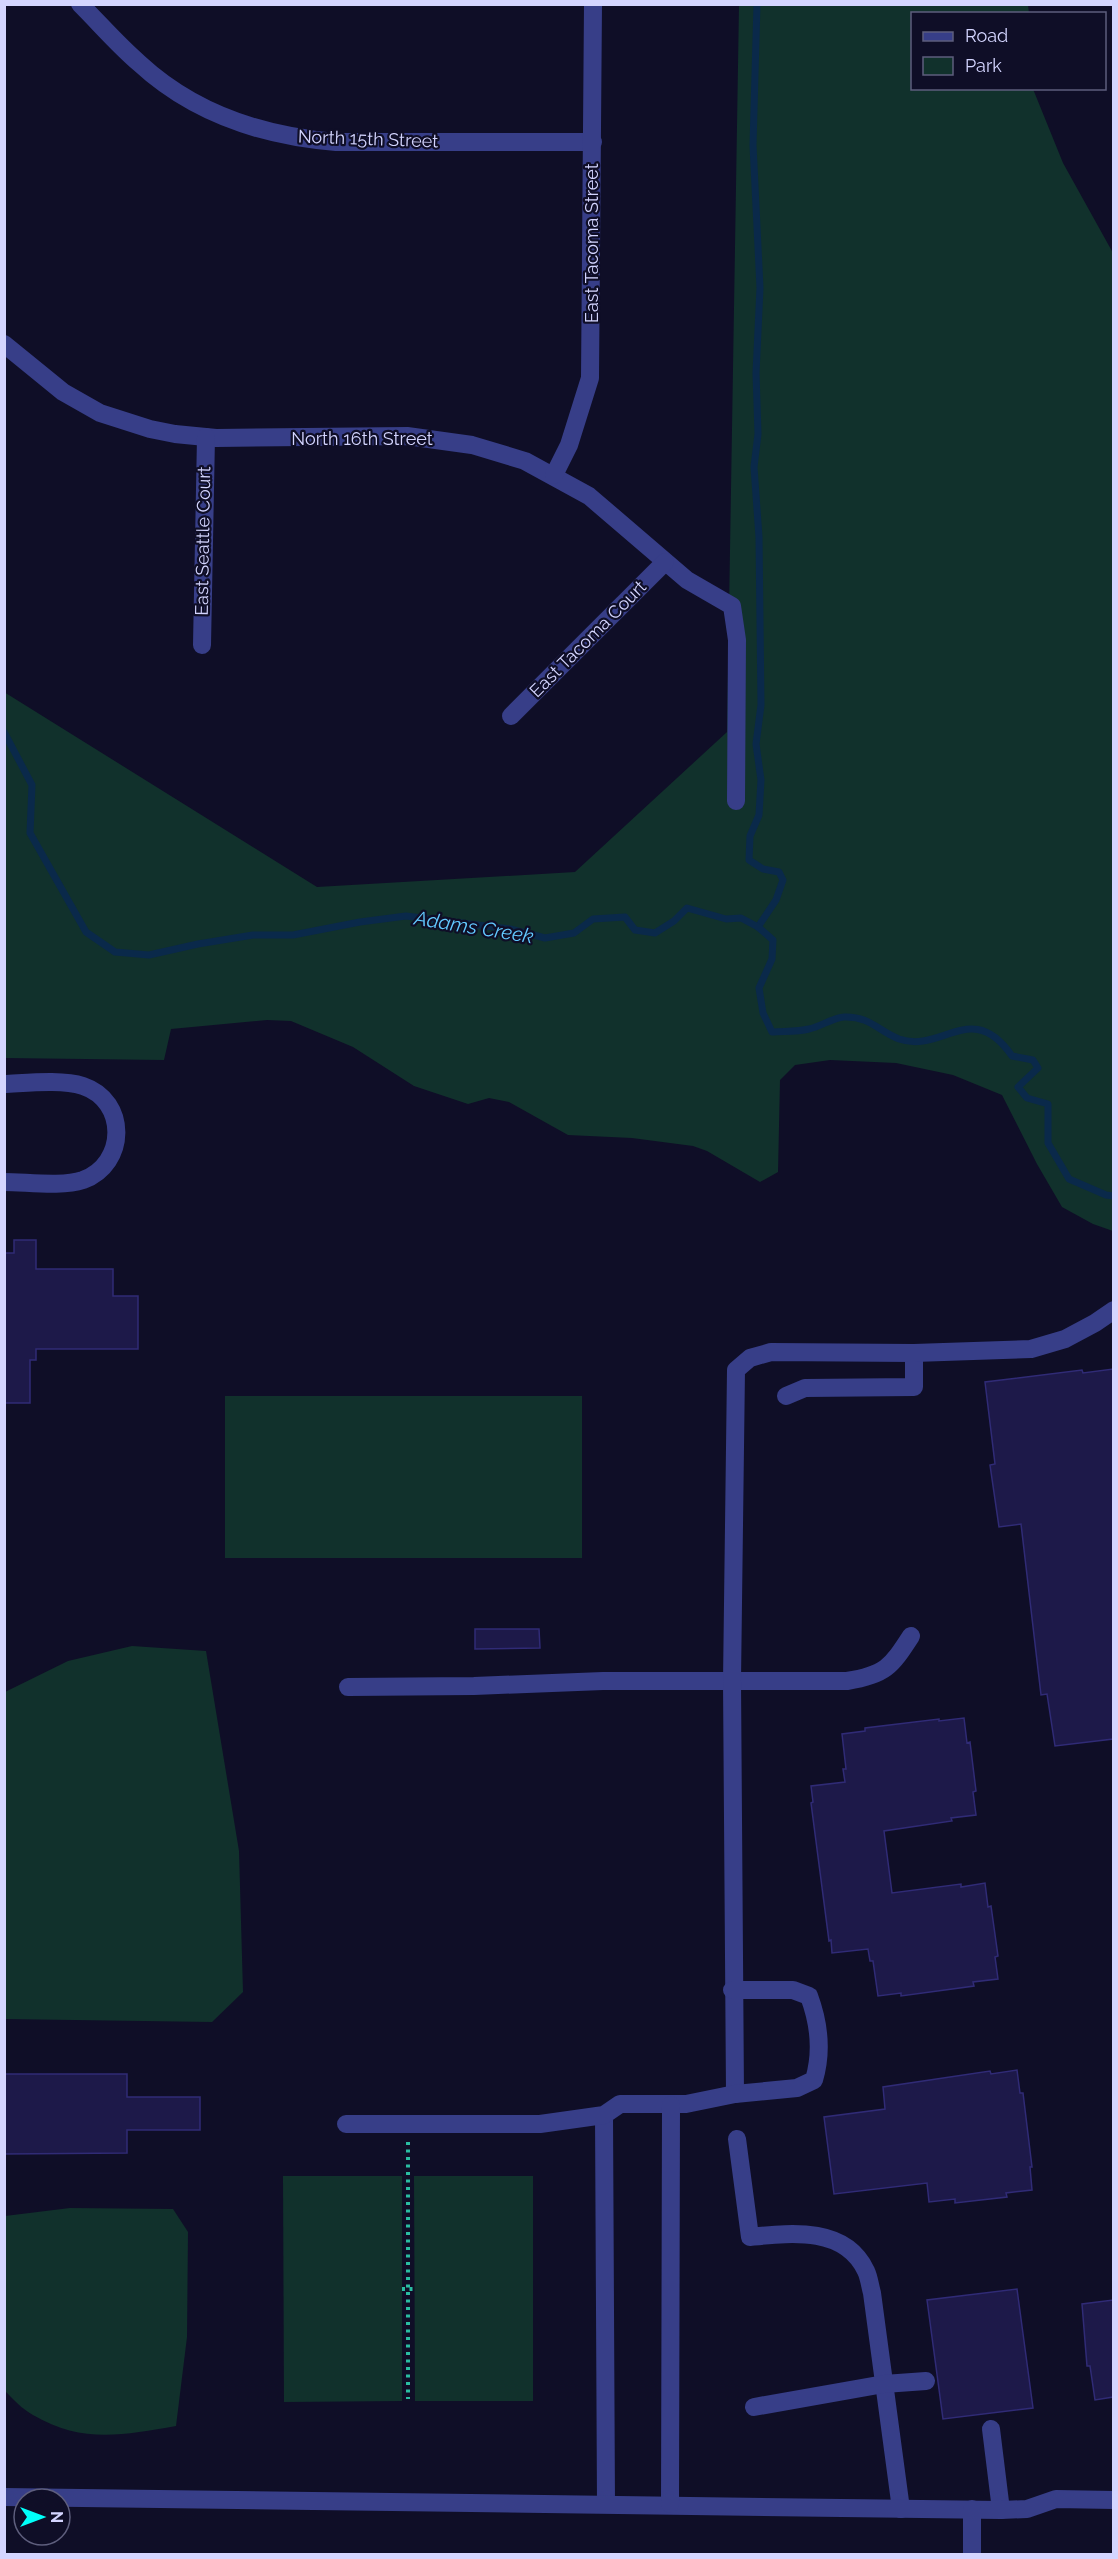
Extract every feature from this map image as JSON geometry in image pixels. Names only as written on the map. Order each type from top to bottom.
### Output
[{"type":"street","name":"North 15th Street","points":[[80,4],[140,64],[181,95],[207,111],[264,132],[308,140],[336,142],[593,141]]},
{"type":"street","name":"East Tacoma Street","points":[[554,475],[569,445],[590,378],[593,4]]},
{"type":"street","name":"North 16th Street","points":[[4,344],[45,380],[100,413],[150,429],[206,437],[407,436],[443,439],[525,461],[589,496],[687,580],[732,606],[737,640],[736,801]]},
{"type":"street","name":"East Seattle Court","points":[[202,645],[206,437]]},
{"type":"street","name":"East Tacoma Court","points":[[511,716],[665,562]]},
{"type":"street","points":[[4,1084],[68,1083],[87,1088],[103,1098],[111,1108],[117,1133],[110,1158],[92,1176],[80,1181],[68,1182],[4,1182]]},
{"type":"street","points":[[735,2094],[732,1990],[732,1682],[736,1370],[750,1358],[771,1352],[914,1353],[1031,1350],[1065,1339],[1095,1323],[1113,1310]]},
{"type":"street","points":[[786,1396],[805,1388],[914,1387],[914,1353]]},
{"type":"street","points":[[348,1687],[474,1686],[603,1681],[847,1682],[869,1678],[892,1665],[911,1636]]},
{"type":"street","points":[[346,2124],[540,2124],[604,2115],[620,2104],[671,2105],[735,2094],[797,2088],[814,2080],[820,2060],[815,2012],[808,1996],[794,1990],[732,1990]]},
{"type":"street","points":[[670,2504],[671,2105]]},
{"type":"street","points":[[604,2115],[606,2504]]},
{"type":"street","points":[[737,2139],[750,2237],[787,2233],[821,2235],[848,2248],[865,2270],[872,2293],[901,2509]]},
{"type":"street","points":[[754,2407],[884,2384],[926,2381]]},
{"type":"street","points":[[991,2429],[1001,2510]]},
{"type":"street","points":[[4,2497],[1001,2510],[1027,2509],[1056,2499],[1113,2500]]},
{"type":"street","points":[[972,2509],[972,2554]]},
{"type":"path","points":[[408,2138],[408,2399]]},
{"type":"path","points":[[402,2289],[414,2289]]},
{"type":"green space","points":[[739,5],[1028,5],[1029,12],[911,12],[911,90],[1033,90],[1063,163],[1113,253],[1113,1231],[1093,1224],[1062,1207],[1002,1095],[953,1075],[896,1063],[830,1060],[795,1065],[780,1080],[778,1172],[760,1182],[707,1151],[693,1146],[632,1138],[568,1135],[509,1102],[489,1098],[468,1104],[414,1086],[353,1047],[291,1021],[267,1020],[171,1029],[164,1060],[5,1058],[4,692],[317,887],[575,872],[727,732]]},
{"type":"green space","points":[[225,1396],[582,1396],[582,1558],[225,1558]]},
{"type":"green space","points":[[132,1646],[206,1651],[239,1851],[243,1992],[212,2022],[5,2019],[5,1692],[68,1661]]},
{"type":"green space","points":[[283,2176],[402,2176],[402,2401],[284,2402]]},
{"type":"green space","points":[[414,2176],[533,2176],[533,2401],[415,2401]]},
{"type":"green space","points":[[70,2208],[173,2209],[188,2232],[187,2337],[176,2426],[120,2434],[86,2434],[51,2424],[29,2413],[5,2391],[5,2216]]},
{"type":"building","points":[[14,1240],[36,1240],[36,1269],[113,1269],[113,1296],[138,1296],[138,1349],[36,1349],[36,1360],[30,1360],[30,1403],[4,1403],[4,1253],[14,1253]]},
{"type":"building","points":[[1113,1369],[1113,1739],[1055,1746],[1047,1694],[1041,1695],[1021,1524],[999,1527],[990,1465],[995,1464],[985,1382],[1082,1370],[1083,1373]]},
{"type":"building","points":[[475,1629],[539,1629],[540,1648],[475,1649]]},
{"type":"building","points":[[964,1718],[967,1743],[970,1742],[976,1791],[973,1792],[976,1815],[884,1831],[892,1893],[985,1883],[988,1907],[991,1906],[998,1956],[995,1957],[998,1979],[973,1982],[974,1986],[901,1996],[901,1993],[878,1996],[873,1961],[870,1961],[868,1949],[832,1953],[811,1803],[813,1802],[811,1786],[845,1782],[843,1769],[846,1769],[842,1734],[865,1731],[865,1728]]},
{"type":"building","points":[[1017,2070],[1020,2093],[1023,2093],[1032,2167],[1030,2167],[1032,2190],[1006,2193],[1007,2197],[955,2203],[955,2199],[929,2202],[927,2183],[834,2194],[824,2117],[885,2109],[883,2087],[990,2071],[991,2074]]},
{"type":"building","points":[[4,2074],[127,2074],[127,2097],[200,2097],[200,2130],[127,2130],[127,2153],[4,2154]]},
{"type":"building","points":[[1017,2289],[1033,2408],[943,2419],[927,2300]]},
{"type":"building","points":[[1113,2300],[1113,2397],[1095,2400],[1090,2366],[1087,2366],[1082,2304]]},
{"type":"waterway","points":[[757,4],[753,145],[760,288],[756,373],[758,434],[754,467],[759,537],[761,705],[756,744],[761,780],[759,815],[750,836],[749,860],[763,869],[779,872],[783,880],[776,900],[758,927]]},
{"type":"waterway","name":"Adams Creek","points":[[4,732],[32,785],[30,833],[86,932],[115,952],[149,955],[253,935],[293,935],[406,916],[510,929],[545,938],[574,933],[593,919],[625,917],[635,930],[655,933],[674,921],[687,908],[726,919],[741,918],[758,927],[773,940],[772,959],[759,988],[763,1013],[772,1032],[804,1030],[844,1017],[867,1021],[892,1036],[915,1042],[957,1031],[970,1029],[984,1031],[997,1039],[1012,1056],[1033,1060],[1038,1068],[1018,1087],[1027,1098],[1048,1104],[1048,1143],[1069,1179],[1106,1195],[1114,1196]]}]
